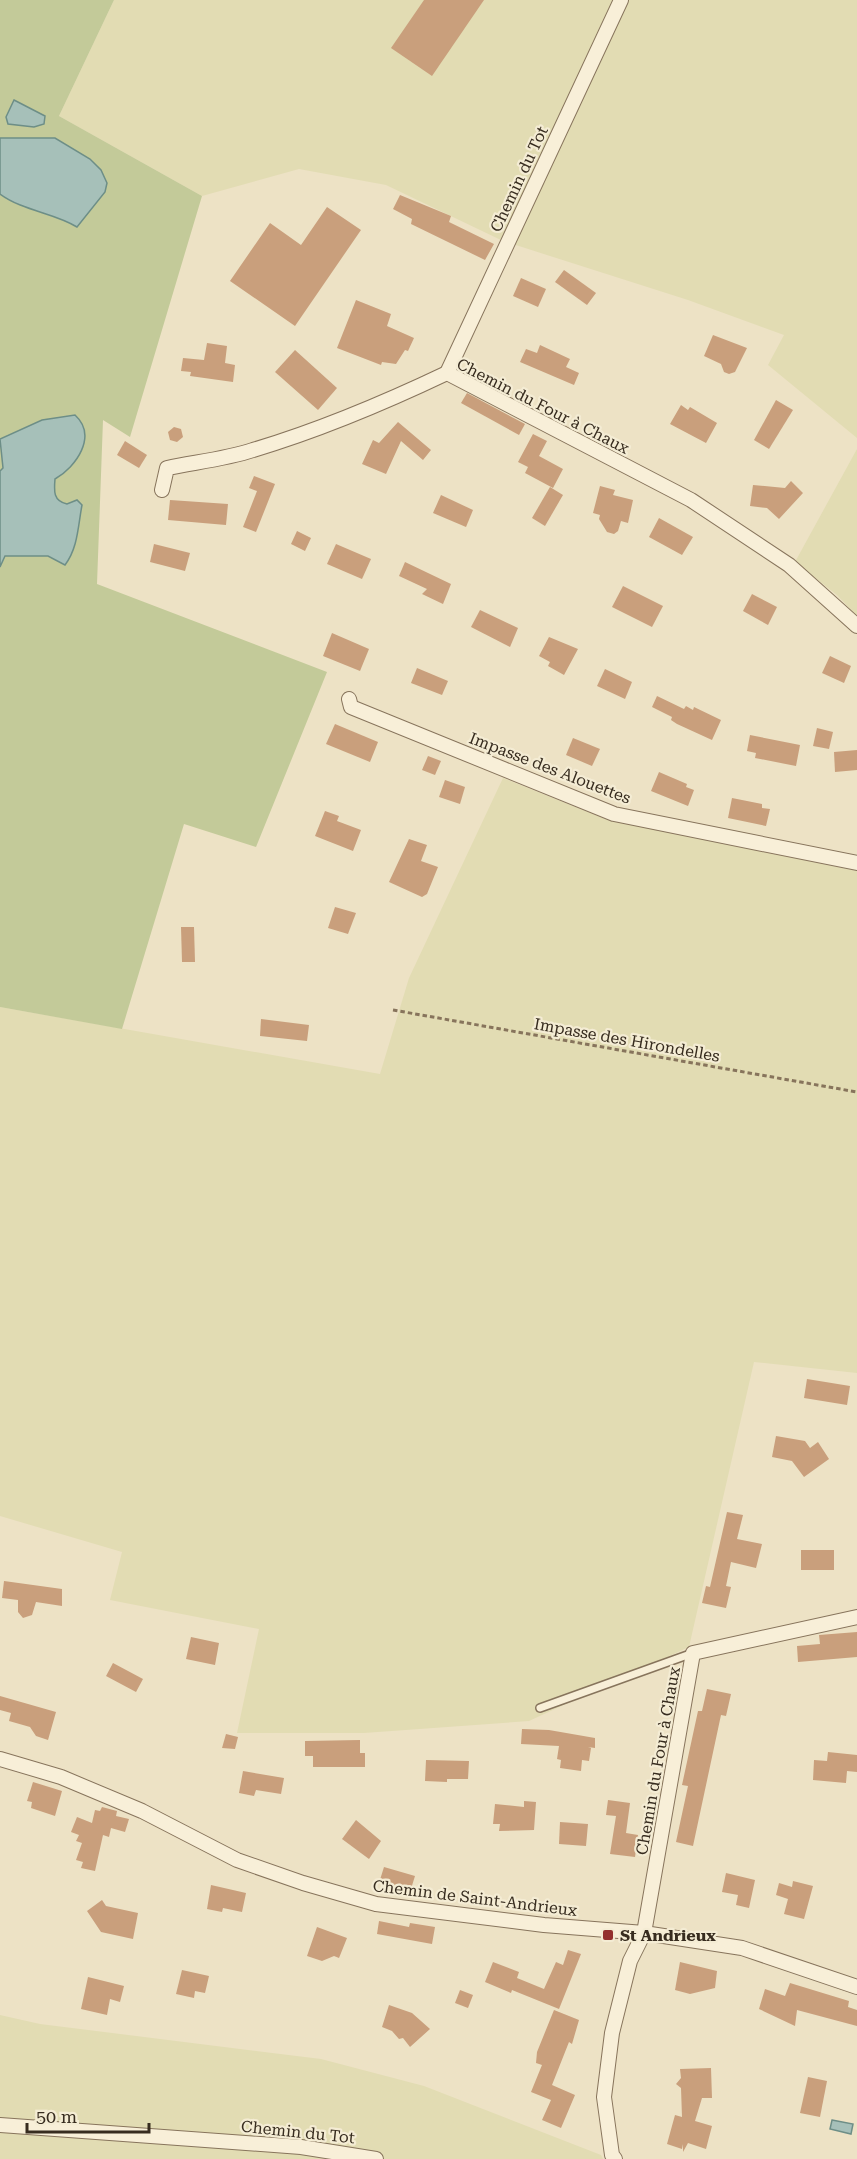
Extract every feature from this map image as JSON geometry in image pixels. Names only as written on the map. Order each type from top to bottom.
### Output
[{"type":"street","name":"Chemin du Tot","points":[[447,373],[621,0]]},
{"type":"street","name":"Chemin du Four à Chaux","points":[[162,490],[167,468],[251,451],[317,429],[383,403],[447,373],[691,500],[789,565],[857,626]]},
{"type":"street","name":"Impasse des Alouettes","points":[[349,699],[351,707],[614,813],[857,863]]},
{"type":"street","name":"Chemin du Four à Chaux","points":[[611,2158],[604,2097],[612,2033],[630,1961],[644,1933],[693,1653],[857,1617]]},
{"type":"street","name":"Chemin de Saint-Andrieux","points":[[0,1759],[61,1777],[132,1807],[237,1860],[303,1883],[376,1904],[544,1925],[644,1933],[742,1948],[857,1987]]},
{"type":"street","name":"Chemin du Tot","points":[[0,2125],[301,2147],[376,2159]]},
{"type":"lane","points":[[540,1708],[693,1653]]},
{"type":"path","name":"Impasse des Hirondelles","points":[[393,1010],[857,1092]]},
{"type":"shaded area","points":[[114,0],[857,0],[857,438],[768,365],[784,335],[688,300],[503,241],[386,185],[299,169],[202,196],[59,116]]},
{"type":"shaded area","points":[[857,449],[857,616],[837,595],[795,562]]},
{"type":"shaded area","points":[[503,778],[608,820],[857,871],[857,1373],[754,1362],[689,1647],[529,1721],[364,1733],[237,1733],[259,1629],[110,1600],[122,1552],[0,1516],[0,1007],[380,1074],[409,978]]},
{"type":"shaded area","points":[[0,2015],[40,2024],[321,2059],[424,2086],[601,2155],[603,2159],[0,2159]]},
{"type":"green space","points":[[0,0],[114,0],[59,116],[202,196],[130,437],[103,420],[97,584],[327,672],[256,847],[184,824],[122,1029],[0,1007]]},
{"type":"water","points":[[14,100],[45,116],[44,124],[34,127],[8,124],[6,117]]},
{"type":"water","points":[[0,138],[55,138],[90,159],[101,170],[107,183],[105,192],[77,227],[9,200],[0,194]]},
{"type":"water","points":[[75,415],[82,423],[85,432],[82,450],[70,467],[55,479],[54,488],[55,495],[62,503],[67,504],[77,500],[82,505],[73,551],[65,565],[48,556],[5,556],[0,567],[0,471],[3,468],[0,439],[42,420]]},
{"type":"water","points":[[832,2120],[853,2124],[851,2134],[830,2129]]},
{"type":"building","points":[[424,0],[484,0],[432,76],[391,48]]},
{"type":"building","points":[[400,195],[451,216],[449,222],[494,244],[485,260],[411,224],[412,219],[393,209]]},
{"type":"building","points":[[327,207],[361,230],[295,326],[230,281],[270,223],[301,245]]},
{"type":"building","points":[[564,270],[596,293],[587,305],[555,282]]},
{"type":"building","points":[[521,278],[546,289],[538,307],[513,296]]},
{"type":"building","points":[[356,300],[391,314],[387,326],[414,338],[408,351],[405,350],[396,364],[382,362],[381,365],[337,348]]},
{"type":"building","points":[[713,335],[747,348],[735,372],[729,374],[724,372],[721,364],[704,356]]},
{"type":"building","points":[[207,343],[227,346],[225,363],[235,365],[233,382],[190,376],[191,372],[181,371],[183,358],[204,360]]},
{"type":"building","points":[[540,345],[570,359],[566,367],[579,373],[574,385],[520,362],[526,349],[537,353]]},
{"type":"building","points":[[295,350],[337,388],[318,410],[275,372]]},
{"type":"building","points":[[467,393],[525,424],[519,435],[461,403]]},
{"type":"building","points":[[776,400],[793,410],[769,449],[754,440]]},
{"type":"building","points":[[681,405],[688,410],[690,407],[717,423],[706,443],[670,424]]},
{"type":"building","points":[[398,422],[431,450],[423,460],[401,441],[386,474],[362,464],[373,440],[379,443]]},
{"type":"building","points":[[174,427],[181,429],[183,437],[177,442],[170,440],[168,432]]},
{"type":"building","points":[[533,434],[547,441],[539,456],[563,469],[553,488],[525,473],[528,467],[518,462]]},
{"type":"building","points":[[125,441],[147,455],[139,468],[117,455]]},
{"type":"building","points":[[254,476],[275,484],[256,532],[243,527],[257,491],[249,488]]},
{"type":"building","points":[[791,481],[803,493],[779,519],[767,508],[750,506],[753,485],[785,488]]},
{"type":"building","points":[[600,486],[615,490],[613,495],[633,500],[628,523],[621,521],[618,531],[614,534],[607,532],[599,519],[600,515],[593,513]]},
{"type":"building","points":[[550,487],[563,495],[545,526],[532,518]]},
{"type":"building","points":[[441,495],[473,510],[466,527],[433,513]]},
{"type":"building","points":[[170,500],[228,504],[226,525],[168,520]]},
{"type":"building","points":[[659,518],[693,537],[682,555],[649,537]]},
{"type":"building","points":[[297,531],[311,538],[305,551],[291,544]]},
{"type":"building","points":[[154,544],[190,553],[185,571],[150,562]]},
{"type":"building","points":[[336,544],[371,559],[362,579],[327,564]]},
{"type":"building","points":[[405,562],[451,584],[443,604],[422,594],[427,589],[399,576]]},
{"type":"building","points":[[623,586],[663,606],[652,627],[612,607]]},
{"type":"building","points":[[752,594],[777,607],[768,625],[743,611]]},
{"type":"building","points":[[480,610],[518,628],[510,647],[471,627]]},
{"type":"building","points":[[332,633],[369,649],[360,671],[323,656]]},
{"type":"building","points":[[549,637],[578,649],[564,675],[548,666],[550,662],[539,656]]},
{"type":"building","points":[[830,656],[851,666],[844,683],[822,673]]},
{"type":"building","points":[[417,668],[448,681],[442,695],[411,683]]},
{"type":"building","points":[[605,669],[632,682],[625,699],[597,686]]},
{"type":"building","points":[[657,696],[684,709],[686,706],[693,710],[694,707],[721,720],[712,740],[677,724],[671,720],[672,717],[652,707]]},
{"type":"building","points":[[335,724],[378,742],[370,762],[326,744]]},
{"type":"building","points":[[817,728],[833,732],[829,749],[813,746]]},
{"type":"building","points":[[750,735],[800,745],[796,766],[755,758],[756,753],[747,751]]},
{"type":"building","points":[[573,738],[600,749],[592,766],[566,755]]},
{"type":"building","points":[[857,750],[857,770],[835,772],[834,752]]},
{"type":"building","points":[[428,756],[441,761],[435,775],[422,770]]},
{"type":"building","points":[[659,772],[687,784],[686,787],[694,790],[688,806],[651,791]]},
{"type":"building","points":[[445,780],[465,787],[460,804],[439,797]]},
{"type":"building","points":[[732,798],[762,804],[762,808],[770,809],[766,826],[728,818]]},
{"type":"building","points":[[325,811],[339,816],[337,821],[361,830],[353,851],[315,836]]},
{"type":"building","points":[[409,839],[427,845],[421,861],[438,867],[427,894],[422,897],[389,882]]},
{"type":"building","points":[[335,907],[356,913],[348,934],[328,928]]},
{"type":"building","points":[[181,927],[194,927],[195,962],[182,962]]},
{"type":"building","points":[[261,1019],[309,1025],[307,1041],[260,1036]]},
{"type":"building","points":[[807,1379],[850,1386],[847,1405],[804,1398]]},
{"type":"building","points":[[776,1436],[805,1441],[810,1448],[818,1442],[829,1459],[804,1477],[792,1461],[772,1457]]},
{"type":"building","points":[[727,1512],[743,1515],[737,1539],[762,1544],[756,1568],[731,1562],[726,1586],[731,1587],[726,1608],[702,1603],[706,1586],[710,1587]]},
{"type":"building","points":[[801,1550],[834,1550],[834,1570],[801,1570]]},
{"type":"building","points":[[4,1581],[62,1589],[62,1606],[36,1602],[32,1615],[23,1618],[18,1612],[18,1600],[2,1598]]},
{"type":"building","points":[[857,1632],[857,1657],[798,1662],[797,1646],[820,1644],[819,1635]]},
{"type":"building","points":[[191,1637],[219,1643],[215,1665],[186,1659]]},
{"type":"building","points":[[113,1663],[143,1679],[136,1692],[106,1676]]},
{"type":"building","points":[[707,1689],[731,1694],[726,1716],[721,1715],[693,1846],[676,1842],[688,1786],[682,1785],[698,1711],[702,1711]]},
{"type":"building","points":[[0,1696],[56,1712],[48,1740],[36,1736],[30,1727],[9,1721],[11,1713],[0,1710]]},
{"type":"building","points":[[522,1729],[549,1730],[595,1738],[595,1748],[588,1747],[591,1748],[589,1761],[582,1760],[581,1771],[560,1768],[561,1760],[557,1759],[559,1746],[521,1744]]},
{"type":"building","points":[[226,1734],[238,1737],[235,1749],[222,1748]]},
{"type":"building","points":[[360,1740],[360,1753],[365,1753],[365,1767],[313,1767],[313,1756],[305,1756],[305,1741]]},
{"type":"building","points":[[828,1752],[857,1755],[857,1772],[847,1771],[846,1783],[813,1780],[814,1760],[827,1761]]},
{"type":"building","points":[[426,1760],[469,1761],[468,1779],[447,1779],[447,1782],[425,1781]]},
{"type":"building","points":[[243,1771],[284,1778],[281,1794],[256,1790],[254,1796],[239,1793]]},
{"type":"building","points":[[33,1782],[62,1791],[55,1816],[31,1808],[32,1802],[27,1801]]},
{"type":"building","points":[[608,1800],[630,1803],[626,1833],[638,1835],[635,1857],[610,1854],[616,1816],[606,1815]]},
{"type":"building","points":[[524,1801],[536,1802],[534,1830],[499,1831],[500,1824],[493,1824],[495,1804],[524,1807]]},
{"type":"building","points":[[102,1807],[117,1811],[116,1816],[129,1819],[125,1832],[111,1828],[109,1837],[103,1835],[95,1871],[81,1868],[83,1862],[76,1860],[82,1843],[76,1841],[79,1835],[71,1832],[77,1817],[92,1823],[95,1810],[100,1811]]},
{"type":"building","points":[[356,1820],[381,1841],[369,1859],[342,1839]]},
{"type":"building","points":[[560,1822],[588,1824],[586,1846],[559,1844]]},
{"type":"building","points":[[384,1867],[415,1876],[410,1892],[379,1883]]},
{"type":"building","points":[[726,1873],[755,1880],[749,1908],[736,1905],[738,1895],[722,1892]]},
{"type":"building","points":[[793,1881],[813,1886],[804,1919],[784,1914],[788,1899],[776,1895],[779,1883],[792,1887]]},
{"type":"building","points":[[211,1885],[246,1893],[242,1912],[223,1908],[222,1912],[207,1909]]},
{"type":"building","points":[[102,1900],[106,1906],[138,1913],[133,1939],[101,1932],[87,1911]]},
{"type":"building","points":[[379,1921],[409,1927],[410,1923],[435,1927],[432,1944],[377,1934]]},
{"type":"building","points":[[317,1927],[347,1938],[339,1958],[334,1956],[322,1961],[307,1956]]},
{"type":"building","points":[[568,1950],[581,1954],[559,2009],[485,1982],[493,1962],[519,1972],[517,1978],[544,1989],[556,1962],[563,1965]]},
{"type":"building","points":[[680,1962],[717,1971],[715,1988],[690,1994],[675,1990]]},
{"type":"building","points":[[182,1970],[209,1976],[205,1993],[195,1991],[194,1998],[176,1994]]},
{"type":"building","points":[[88,1977],[124,1986],[120,2002],[110,1999],[107,2015],[81,2009]]},
{"type":"building","points":[[790,1983],[849,2001],[848,2007],[857,2010],[857,2026],[797,2010],[795,2026],[759,2009],[765,1989],[785,1996]]},
{"type":"building","points":[[460,1990],[473,1995],[468,2008],[455,2003]]},
{"type":"building","points":[[389,2005],[412,2013],[430,2029],[410,2047],[403,2038],[399,2039],[392,2031],[382,2027]]},
{"type":"building","points":[[554,2010],[579,2020],[572,2044],[569,2042],[552,2085],[575,2095],[561,2128],[542,2120],[551,2100],[531,2092],[542,2065],[536,2063],[537,2052]]},
{"type":"building","points":[[711,2068],[712,2098],[702,2098],[695,2121],[712,2126],[706,2149],[688,2143],[683,2152],[683,2144],[682,2149],[667,2144],[675,2115],[682,2117],[681,2088],[676,2084],[681,2078],[680,2069]]},
{"type":"building","points":[[808,2077],[827,2081],[820,2117],[800,2113]]},
{"type":"place","name":"St Andrieux","points":[[608,1935]]}]
